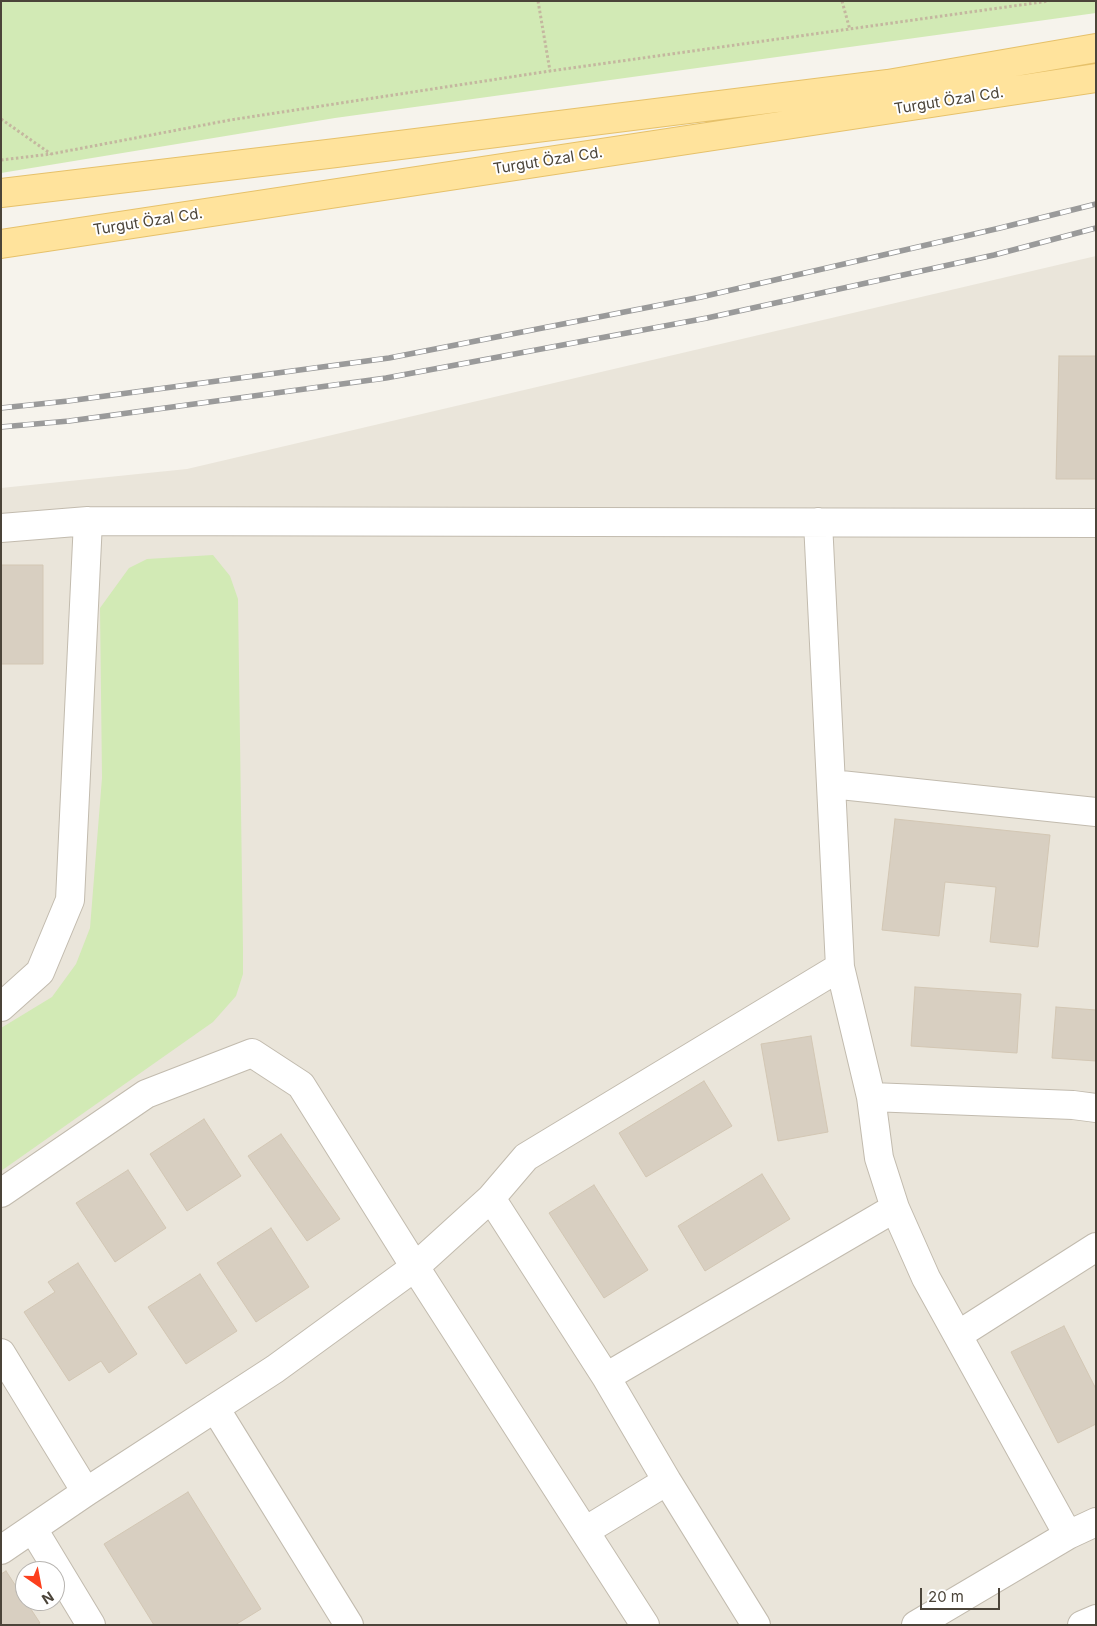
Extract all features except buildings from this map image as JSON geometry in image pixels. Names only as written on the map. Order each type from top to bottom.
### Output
[{"type":"main road","name":"Turgut Özal Cd.","points":[[1,193],[888,84],[1096,48]]},
{"type":"main road","name":"Turgut Özal Cd.","points":[[1,244],[1096,78]]},
{"type":"street","points":[[1,1007],[40,972],[70,900],[88,521]]},
{"type":"street","points":[[1,528],[88,521],[1096,523]]},
{"type":"street","points":[[818,522],[840,967],[871,1097],[879,1158],[895,1208],[926,1278],[1068,1535]]},
{"type":"street","points":[[831,784],[1096,812]]},
{"type":"street","points":[[1,1550],[86,1492],[275,1369],[415,1267],[492,1198],[526,1157],[840,967]]},
{"type":"street","points":[[1,1193],[146,1094],[252,1054],[301,1085],[415,1267],[645,1625]]},
{"type":"street","points":[[871,1097],[1073,1105],[1096,1108]]},
{"type":"street","points":[[492,1198],[606,1377],[667,1481],[756,1625]]},
{"type":"street","points":[[606,1377],[895,1208]]},
{"type":"street","points":[[958,1335],[1096,1247]]},
{"type":"street","points":[[1,1353],[86,1492]]},
{"type":"street","points":[[215,1408],[348,1625]]},
{"type":"street","points":[[585,1531],[667,1481]]},
{"type":"street","points":[[916,1625],[1068,1535],[1096,1522]]},
{"type":"street","points":[[33,1529],[91,1625]]},
{"type":"street","points":[[1082,1625],[1096,1619]]},
{"type":"path","points":[[538,1],[550,71]]},
{"type":"path","points":[[842,1],[850,30]]},
{"type":"path","points":[[1,160],[51,154],[207,124],[550,71],[1049,1]]},
{"type":"path","points":[[1,119],[51,154]]},
{"type":"shaded area","points":[[1096,256],[1096,1625],[1,1625],[1,488],[187,469]]},
{"type":"green space","points":[[1,1],[1096,1],[1096,13],[335,118],[1,173]]},
{"type":"green space","points":[[213,555],[230,576],[238,599],[243,974],[236,996],[213,1022],[1,1171],[1,1028],[52,997],[76,964],[90,928],[102,778],[100,608],[129,568],[147,559]]},
{"type":"railway","points":[[1,408],[68,401],[389,358],[701,297],[1096,204]]},
{"type":"railway","points":[[1,427],[69,421],[386,378],[707,318],[994,255],[1096,228]]}]
